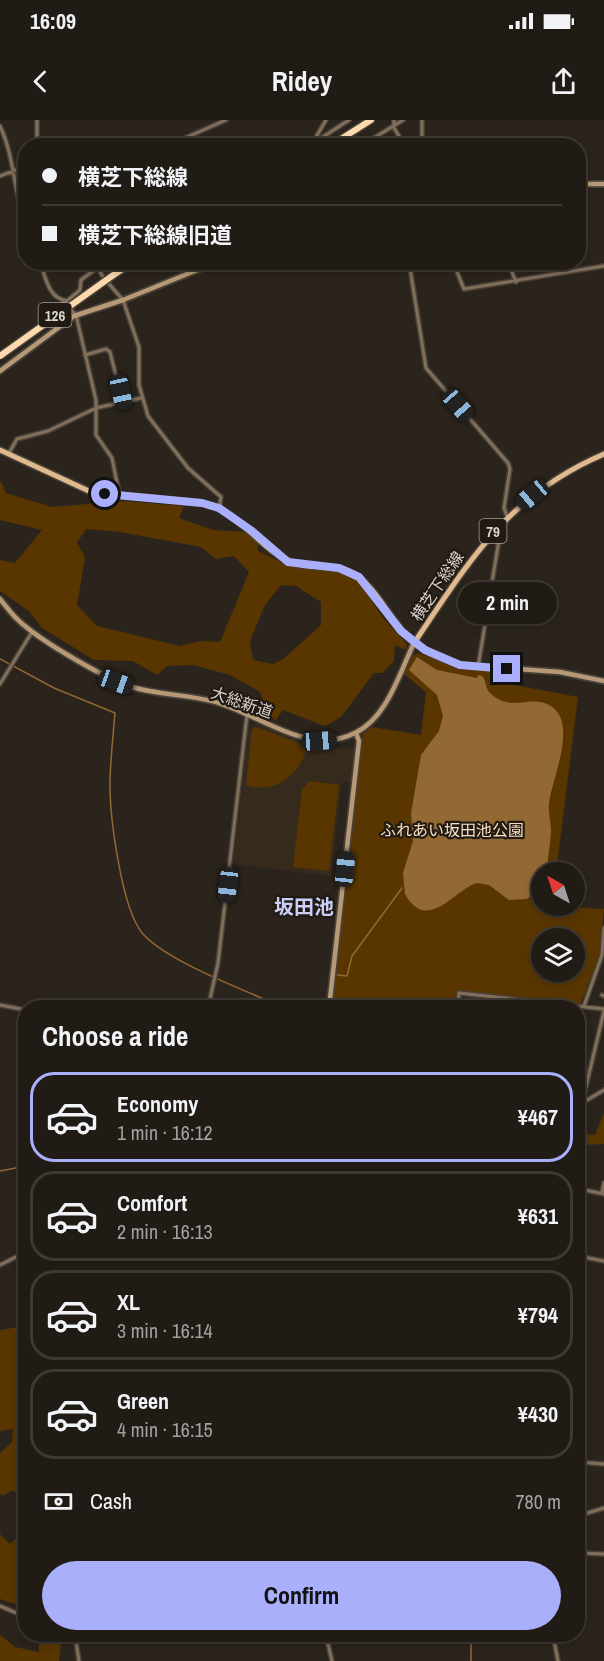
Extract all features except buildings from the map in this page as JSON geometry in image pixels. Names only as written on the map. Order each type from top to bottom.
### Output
[{"type":"highway","points":[[343,138],[371,120]]},
{"type":"highway","name":"126","points":[[0,356],[121,270]]},
{"type":"main road","name":"横芝下総線","points":[[0,450],[81,489],[202,503],[219,508],[252,531],[288,562],[339,568],[359,577],[401,631],[414,643],[473,557],[507,516],[552,481],[604,454]]},
{"type":"street","points":[[37,120],[37,138]]},
{"type":"street","points":[[185,138],[226,120]]},
{"type":"street","points":[[315,138],[326,120]]},
{"type":"street","points":[[322,138],[349,120]]},
{"type":"street","points":[[394,120],[401,138]]},
{"type":"street","points":[[374,138],[403,120]]},
{"type":"street","points":[[422,120],[422,138]]},
{"type":"street","points":[[0,126],[10,154],[18,204]]},
{"type":"street","points":[[0,176],[18,168]]},
{"type":"street","points":[[586,184],[604,184]]},
{"type":"street","points":[[586,269],[604,266]]},
{"type":"street","points":[[42,270],[48,288],[76,315],[96,408],[96,435],[112,458],[119,495]]},
{"type":"street","points":[[63,301],[67,301],[80,290],[81,280],[94,270]]},
{"type":"street","points":[[99,270],[123,300],[141,355],[141,398],[148,416],[188,468],[221,497],[219,508]]},
{"type":"street","points":[[0,370],[76,315],[123,300],[197,270]]},
{"type":"street","points":[[410,270],[426,368],[508,464],[510,470],[504,508],[507,516]]},
{"type":"street","points":[[456,270],[464,289],[582,270]]},
{"type":"street","points":[[511,270],[516,282]]},
{"type":"street","points":[[85,355],[106,349],[110,352],[123,404]]},
{"type":"street","points":[[8,455],[17,439],[48,431],[96,408],[123,404],[141,398]]},
{"type":"street","points":[[477,667],[482,652],[500,533],[496,528]]},
{"type":"street","name":"大総新道","points":[[0,599],[32,632],[116,682],[153,692],[218,703],[308,740],[333,740],[356,733],[379,712],[414,643]]},
{"type":"street","points":[[0,684],[32,632]]},
{"type":"street","points":[[414,643],[449,662],[477,667],[560,672],[604,681]]},
{"type":"street","points":[[210,1000],[218,963],[247,713]]},
{"type":"street","points":[[330,1000],[359,741],[356,733]]},
{"type":"street","points":[[585,1003],[602,954],[604,928]]},
{"type":"street","points":[[459,1000],[459,993],[526,1000]]},
{"type":"street","points":[[0,1005],[18,1008]]},
{"type":"street","points":[[585,1006],[604,1010],[585,1084]]},
{"type":"street","points":[[585,1100],[604,1090]]},
{"type":"street","points":[[585,1190],[603,1193],[604,1182]]},
{"type":"street","points":[[0,1265],[18,1256]]},
{"type":"street","points":[[585,1257],[604,1261]]},
{"type":"street","points":[[585,1463],[604,1464]]},
{"type":"street","points":[[585,1514],[604,1508]]},
{"type":"street","points":[[585,1553],[604,1554]]},
{"type":"street","points":[[0,1606],[18,1614]]},
{"type":"street","points":[[76,1642],[79,1661]]},
{"type":"street","points":[[328,1642],[332,1661]]},
{"type":"street","points":[[554,1642],[558,1661]]},
{"type":"shaded area","points":[[417,657],[437,670],[477,678],[478,675],[481,676],[489,692],[505,702],[542,702],[558,713],[563,737],[549,804],[551,832],[547,862],[531,862],[531,896],[527,899],[509,900],[489,885],[477,883],[441,906],[431,910],[422,910],[413,905],[405,894],[403,873],[413,841],[411,813],[421,755],[439,731],[443,716],[437,695],[409,670]]},
{"type":"shaded area","points":[[257,723],[307,744],[355,749],[351,782],[342,782],[331,876],[233,864],[249,728]]},
{"type":"green space","points":[[0,480],[6,493],[52,507],[123,501],[184,506],[179,518],[213,530],[247,532],[259,543],[257,550],[286,565],[338,571],[358,580],[383,618],[407,644],[405,650],[395,645],[394,661],[382,673],[374,673],[341,717],[325,726],[283,710],[275,721],[267,711],[260,692],[230,675],[193,665],[167,666],[157,675],[133,661],[94,660],[42,628],[29,611],[0,591],[0,560],[15,563],[42,530],[0,520]],"holes":[[[86,529],[120,532],[201,547],[216,559],[234,556],[249,572],[220,642],[200,641],[180,646],[97,626],[77,605],[85,557],[77,543]],[[281,585],[296,586],[321,602],[321,625],[282,660],[273,664],[253,660],[250,641],[265,605]]]},
{"type":"green space","name":"ふれあい坂田池公園","points":[[419,653],[463,669],[494,672],[493,681],[578,697],[557,862],[531,862],[531,916],[585,916],[585,908],[604,909],[600,954],[582,1000],[536,1000],[458,991],[457,1000],[332,1000],[363,734],[372,727],[421,735],[426,692],[404,674],[413,655]]},
{"type":"green space","points":[[256,727],[307,746],[304,756],[293,773],[285,780],[267,787],[246,785],[252,730]]},
{"type":"green space","points":[[310,781],[339,785],[329,871],[293,867],[302,789]]},
{"type":"green space","points":[[604,1113],[604,1144],[585,1145],[585,1134],[595,1135]]},
{"type":"green space","points":[[18,1327],[18,1495],[13,1490],[2,1496],[0,1493],[0,1453],[12,1442],[13,1429],[0,1431],[0,1330]]},
{"type":"green space","points":[[0,1534],[10,1544],[18,1537],[18,1603],[15,1604],[0,1599]]},
{"type":"green space","points":[[0,1635],[15,1647],[39,1652],[39,1642],[61,1642],[59,1661],[0,1661]]},
{"type":"waterway","points":[[0,659],[54,688],[115,713],[110,778],[114,836],[128,904],[135,922],[143,934],[155,945],[189,966],[266,1000]]},
{"type":"waterway","points":[[337,975],[347,976],[352,956],[402,888]]},
{"type":"waterway","points":[[0,1171],[18,1168]]},
{"type":"waterway","points":[[471,1642],[471,1661]]},
{"type":"district","name":"坂田池","points":[[304,906]]},
{"type":"route","points":[[105,494],[202,503],[219,508],[252,531],[288,562],[339,568],[348,570],[359,577],[401,631],[425,650],[460,665],[507,669]]}]
